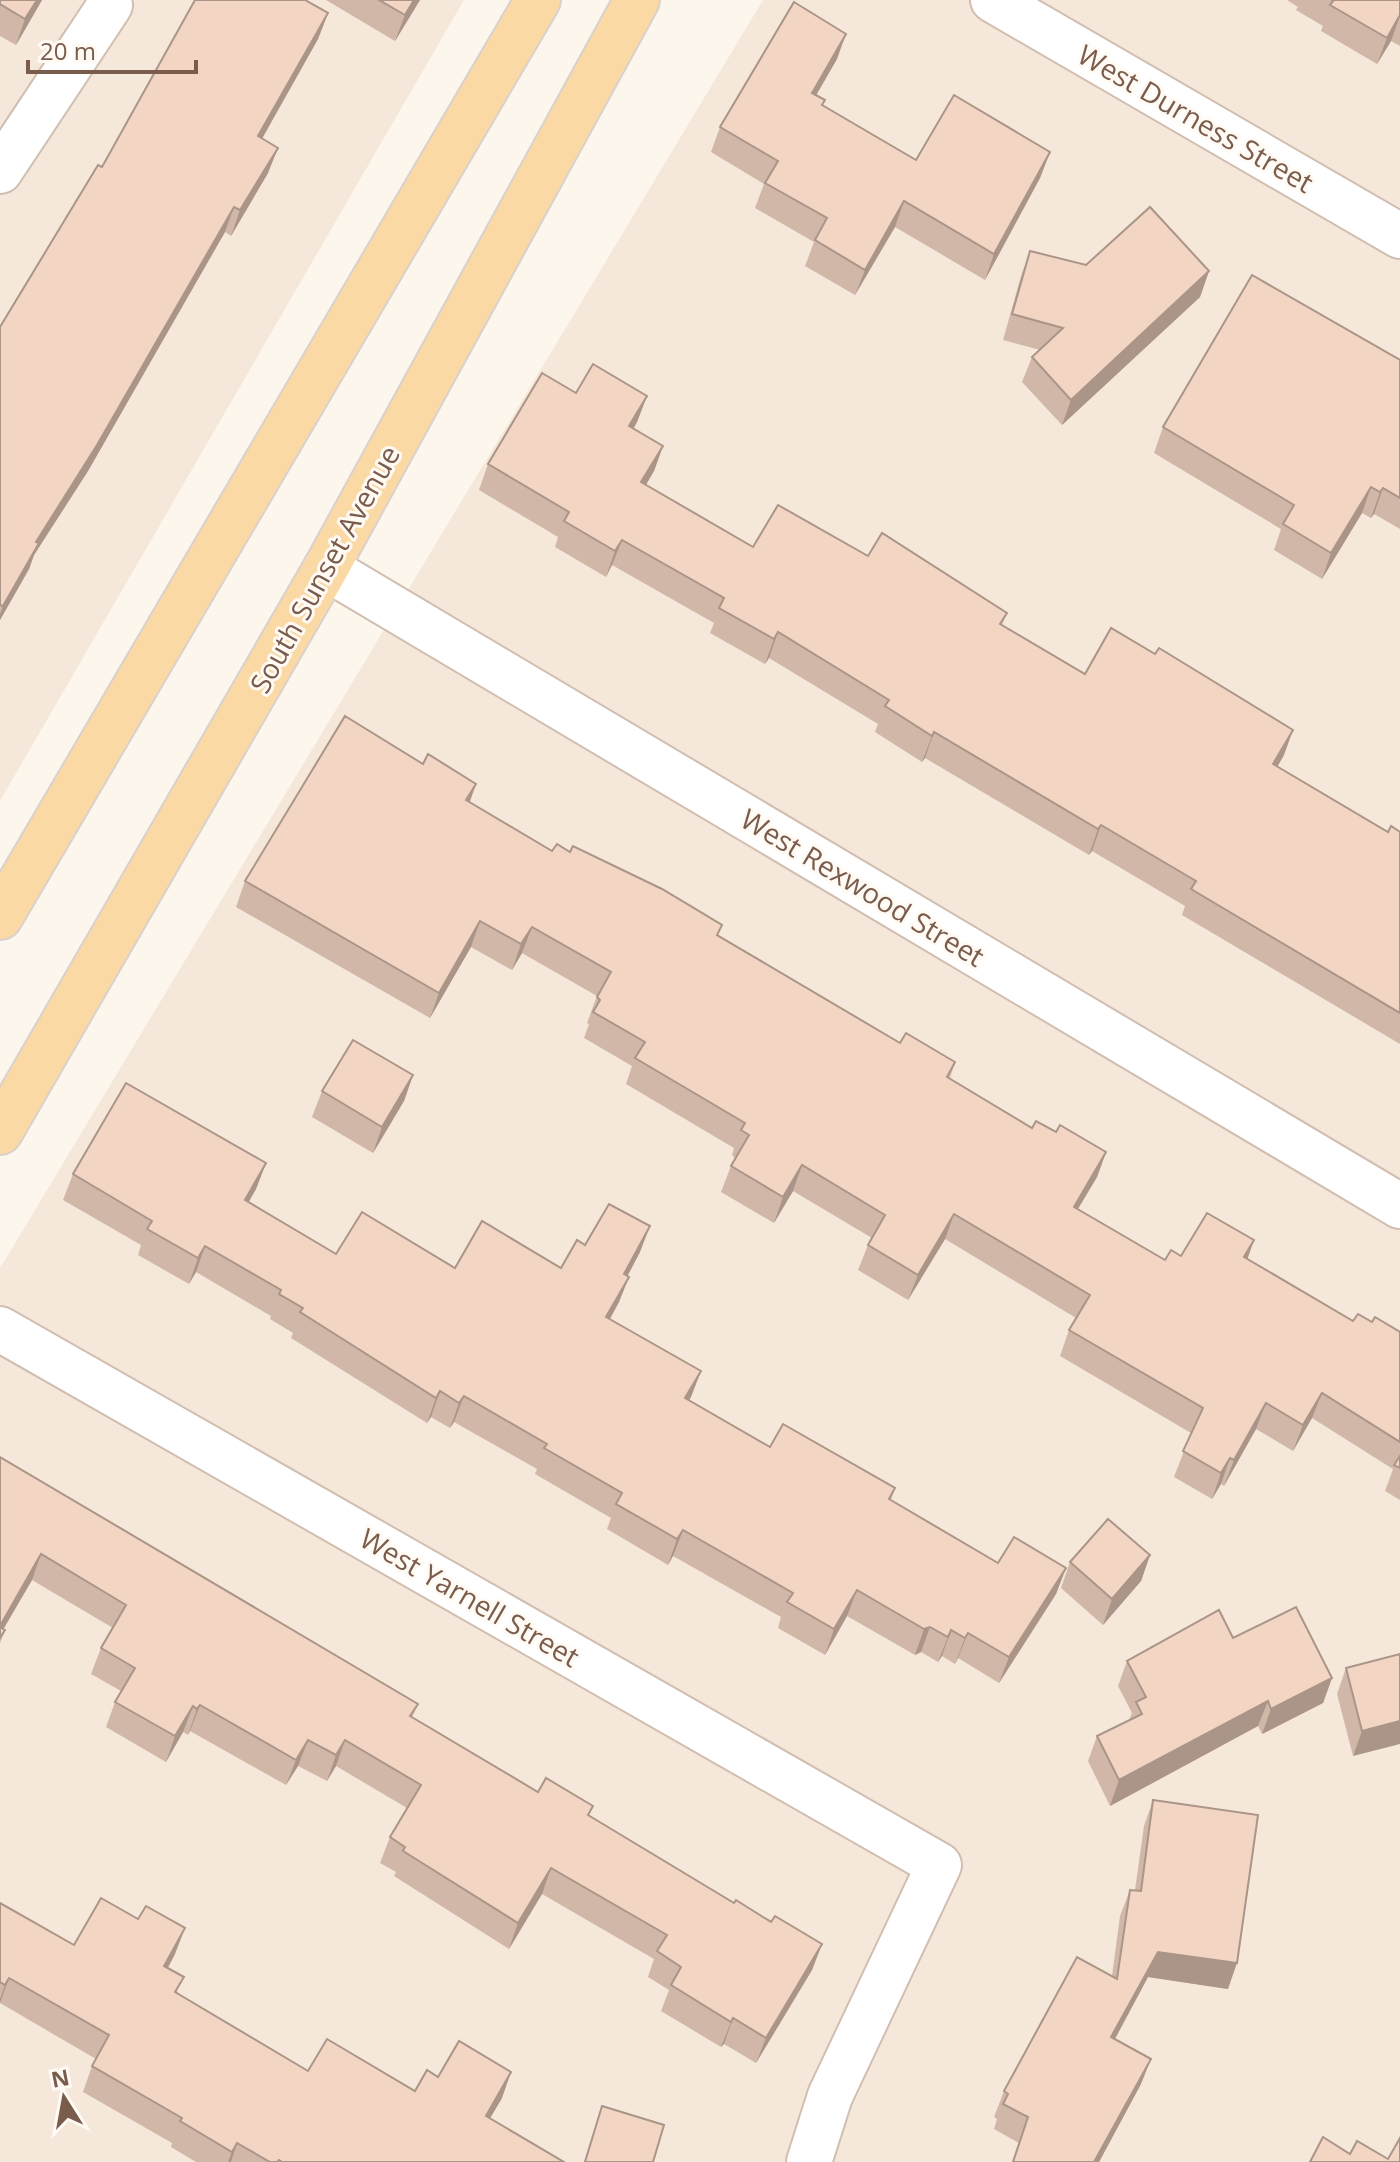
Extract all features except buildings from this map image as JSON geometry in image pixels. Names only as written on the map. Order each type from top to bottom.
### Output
[{"type":"main road","points":[[0,917],[538,0]]},
{"type":"main road","name":"South Sunset Avenue","points":[[0,1132],[326,568],[637,0]]},
{"type":"street","name":"West Durness Street","points":[[993,0],[1400,236]]},
{"type":"street","points":[[5,150],[110,5]]},
{"type":"street","name":"West Rexwood Street","points":[[326,568],[1400,1206]]},
{"type":"street","name":"West Yarnell Street","points":[[0,1329],[939,1865],[830,2096],[809,2162]]},
{"type":"shaded area","points":[[0,0],[464,0],[0,801]]},
{"type":"shaded area","points":[[763,0],[1400,0],[1400,2162],[0,2162],[0,1268]]}]
